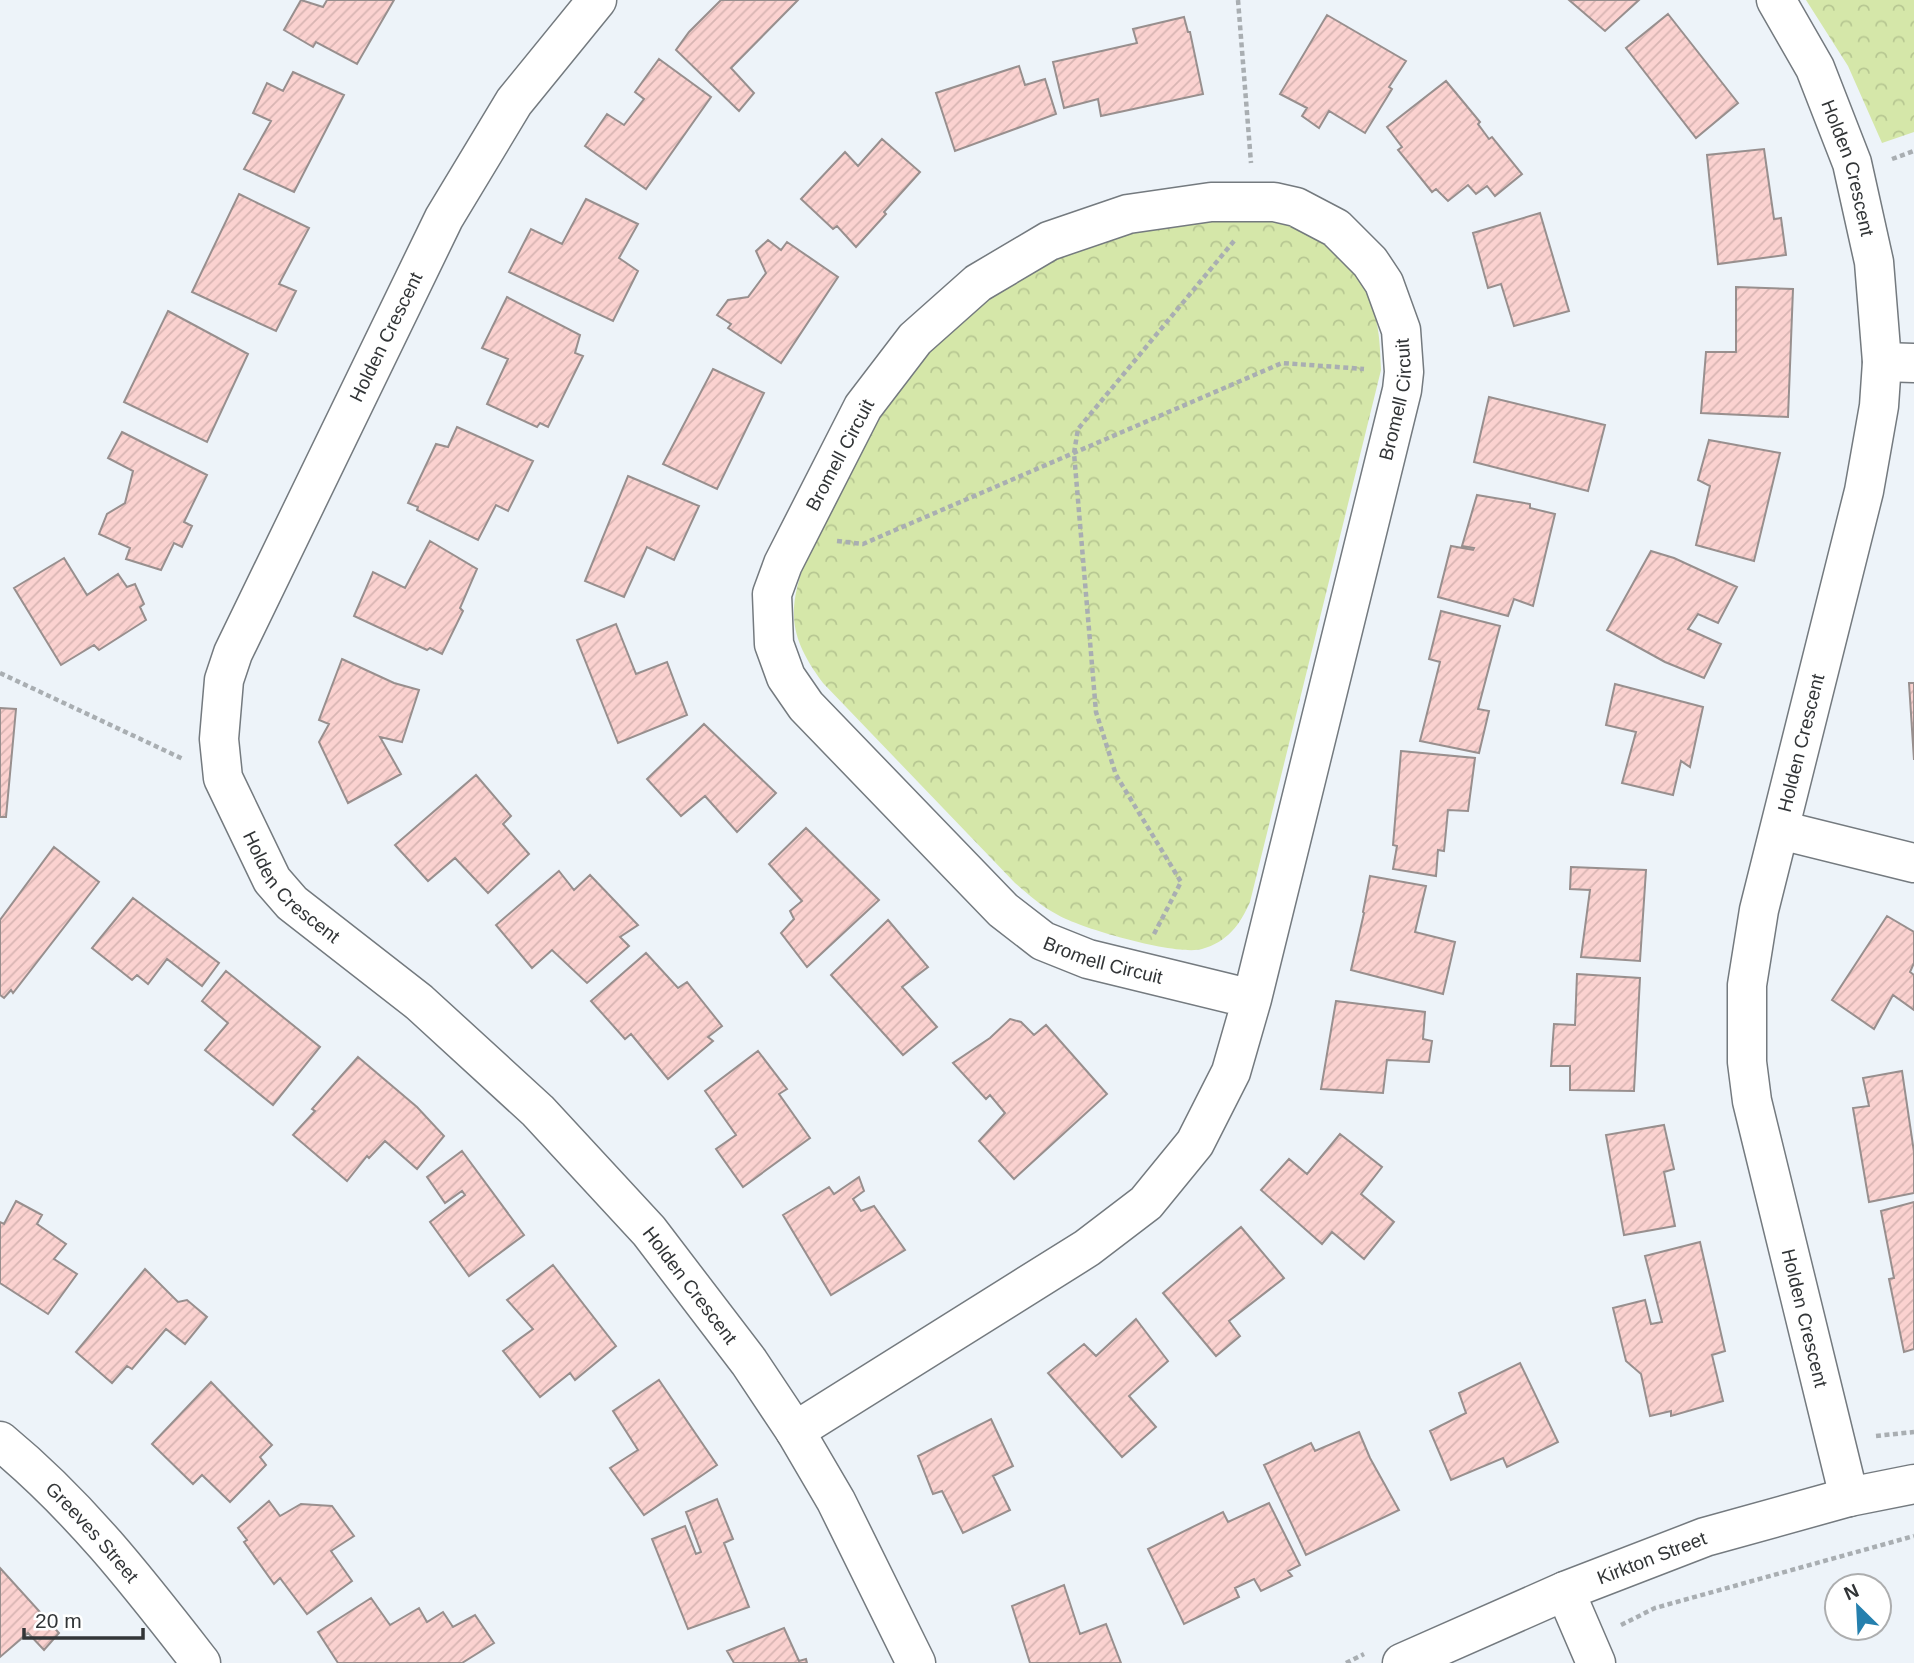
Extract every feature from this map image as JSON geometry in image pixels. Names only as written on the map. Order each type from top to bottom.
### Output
[{"type":"street","name":"Holden Crescent","points":[[597,0],[514,102],[444,218],[239,641],[224,680],[219,738],[223,778],[272,880],[292,903],[419,1002],[538,1111],[649,1231],[749,1362],[795,1431],[836,1501],[916,1663]]},
{"type":"street","name":"Holden Crescent","points":[[1776,0],[1815,68],[1852,163],[1898,362],[1879,405],[1864,491],[1759,910],[1747,985],[1747,1062],[1752,1101],[1849,1497]]},
{"type":"street","name":"Bromell Circuit","points":[[795,1431],[1087,1248],[1146,1203],[1195,1143],[1231,1072],[1252,999],[1402,390],[1404,372],[1401,330],[1384,283],[1370,262],[1336,228],[1296,207],[1251,194],[1128,214],[1049,241],[978,283],[915,339],[863,407],[797,537],[772,594],[774,645],[786,677],[806,706],[1003,909],[1043,941],[1088,959],[1252,999]]},
{"type":"street","points":[[1780,830],[1914,863]]},
{"type":"street","name":"Greeves Street","points":[[0,1441],[77,1511],[121,1560],[201,1663]]},
{"type":"street","name":"Kirkton Street","points":[[1402,1663],[1565,1591],[1705,1537],[1849,1497],[1914,1484]]},
{"type":"street","points":[[1565,1591],[1596,1663]]},
{"type":"path","points":[[1135,970],[1181,882],[1116,775],[1096,712],[1074,453],[1078,429],[1245,228],[1251,194],[1238,0]]},
{"type":"path","points":[[797,537],[863,544],[1282,363],[1404,372]]},
{"type":"path","points":[[0,673],[223,778]]},
{"type":"path","points":[[1872,1437],[1914,1432]]},
{"type":"path","points":[[1655,1608],[1914,1535]]},
{"type":"green space","points":[[1806,0],[1914,0],[1914,132],[1882,143],[1848,66]]},
{"type":"green space","points":[[1185,218],[1276,220],[1292,224],[1323,241],[1349,267],[1368,297],[1377,326],[1381,370],[1250,902],[1242,918],[1226,937],[1211,946],[1190,950],[1172,949],[1108,934],[1070,921],[1036,901],[1015,883],[823,683],[803,651],[794,622],[796,592],[807,556],[896,385],[981,299],[1049,257]]},
{"type":"building","points":[[301,0],[323,7],[327,0],[394,0],[357,64],[316,42],[313,47],[284,30]]},
{"type":"building","points":[[721,0],[798,0],[731,68],[754,93],[739,111],[676,50],[689,32]]},
{"type":"building","points":[[1569,0],[1639,0],[1605,31]]},
{"type":"building","points":[[1668,14],[1738,103],[1696,138],[1626,48]]},
{"type":"building","points":[[1327,15],[1406,61],[1365,133],[1329,111],[1319,128],[1302,116],[1307,108],[1280,94]]},
{"type":"building","points":[[1184,17],[1190,32],[1203,94],[1101,116],[1098,99],[1064,108],[1053,62],[1137,43],[1133,29]]},
{"type":"building","points":[[659,59],[711,97],[646,189],[585,146],[607,114],[624,125],[644,99],[635,92]]},
{"type":"building","points":[[1019,66],[1025,85],[1045,79],[1056,114],[955,151],[936,93]]},
{"type":"building","points":[[293,72],[344,95],[294,192],[244,169],[271,121],[253,113],[267,83],[283,91]]},
{"type":"building","points":[[1446,81],[1480,122],[1478,124],[1489,139],[1492,137],[1522,174],[1495,196],[1487,186],[1476,194],[1468,185],[1448,201],[1436,189],[1432,192],[1398,150],[1402,147],[1387,127]]},
{"type":"building","points":[[882,139],[920,172],[856,247],[837,226],[833,229],[801,199],[845,152],[858,166]]},
{"type":"building","points":[[1764,149],[1774,219],[1781,218],[1786,255],[1718,264],[1707,155]]},
{"type":"building","points":[[239,194],[309,228],[279,284],[296,291],[276,331],[192,292]]},
{"type":"building","points":[[586,199],[638,224],[619,258],[638,271],[613,321],[509,272],[531,229],[562,244]]},
{"type":"building","points":[[1540,213],[1569,311],[1514,326],[1501,284],[1488,288],[1473,233]]},
{"type":"building","points":[[768,240],[781,250],[787,242],[838,277],[781,363],[728,328],[731,324],[717,315],[728,300],[748,297],[766,273],[756,251]]},
{"type":"building","points":[[1736,287],[1793,289],[1788,417],[1701,413],[1706,352],[1736,352]]},
{"type":"building","points":[[507,297],[580,335],[575,353],[583,356],[548,427],[540,423],[537,427],[487,404],[508,359],[482,348]]},
{"type":"building","points":[[168,311],[248,354],[207,442],[124,402]]},
{"type":"building","points":[[713,369],[764,393],[717,489],[663,464]]},
{"type":"building","points":[[1489,397],[1605,425],[1588,491],[1474,462]]},
{"type":"building","points":[[457,427],[533,461],[508,511],[496,505],[478,540],[408,503],[436,444],[448,447]]},
{"type":"building","points":[[122,432],[207,475],[184,522],[192,526],[182,547],[174,543],[161,570],[126,559],[130,548],[99,534],[107,514],[125,503],[133,471],[108,458]]},
{"type":"building","points":[[1709,440],[1780,453],[1754,561],[1696,545],[1710,486],[1698,480]]},
{"type":"building","points":[[628,476],[699,506],[674,560],[647,547],[624,597],[585,581]]},
{"type":"building","points":[[1477,495],[1530,504],[1530,508],[1555,514],[1533,606],[1514,599],[1508,616],[1438,597],[1451,546],[1474,548],[1462,546]]},
{"type":"building","points":[[430,541],[477,569],[460,608],[463,611],[442,654],[430,648],[427,650],[354,616],[373,572],[405,588]]},
{"type":"building","points":[[1651,551],[1674,558],[1737,587],[1718,623],[1698,614],[1688,629],[1721,644],[1704,678],[1665,662],[1607,630]]},
{"type":"building","points":[[64,558],[87,595],[118,574],[127,587],[135,584],[144,604],[140,607],[146,620],[99,650],[94,645],[61,665],[14,588]]},
{"type":"building","points":[[1441,611],[1500,626],[1478,709],[1489,711],[1479,753],[1420,741],[1440,662],[1429,659]]},
{"type":"building","points":[[616,624],[636,674],[667,662],[687,715],[618,743],[577,640]]},
{"type":"building","points":[[342,659],[394,683],[419,690],[402,742],[380,737],[401,774],[348,803],[319,742],[329,724],[319,720]]},
{"type":"building","points":[[1909,683],[1914,683],[1914,760]]},
{"type":"building","points":[[1615,684],[1703,707],[1690,767],[1681,761],[1673,795],[1622,783],[1636,732],[1606,725]]},
{"type":"building","points":[[0,708],[16,709],[6,817],[0,817]]},
{"type":"building","points":[[704,724],[776,793],[737,832],[705,796],[681,816],[647,779]]},
{"type":"building","points":[[1401,751],[1475,758],[1468,811],[1448,810],[1444,851],[1438,850],[1436,876],[1393,869],[1397,846],[1393,845]]},
{"type":"building","points":[[476,775],[511,816],[503,824],[529,854],[488,893],[455,858],[428,881],[395,845]]},
{"type":"building","points":[[806,828],[879,900],[807,967],[781,933],[794,919],[790,911],[802,901],[769,864]]},
{"type":"building","points":[[54,847],[99,882],[13,993],[11,990],[4,998],[0,995],[0,920]]},
{"type":"building","points":[[1571,867],[1646,870],[1640,961],[1581,957],[1590,890],[1570,889]]},
{"type":"building","points":[[559,871],[574,890],[590,875],[638,925],[620,937],[629,946],[587,983],[552,950],[532,968],[496,925]]},
{"type":"building","points":[[1370,876],[1426,886],[1415,932],[1455,942],[1443,994],[1351,970]]},
{"type":"building","points":[[133,898],[219,963],[202,986],[167,959],[148,984],[137,975],[132,980],[92,948]]},
{"type":"building","points":[[1887,916],[1914,932],[1914,963],[1910,972],[1914,975],[1914,1010],[1893,995],[1874,1029],[1832,1000]]},
{"type":"building","points":[[888,920],[928,967],[902,987],[937,1027],[903,1055],[831,975]]},
{"type":"building","points":[[646,953],[678,988],[687,982],[722,1026],[708,1037],[713,1041],[668,1079],[631,1034],[625,1039],[591,1001]]},
{"type":"building","points":[[226,971],[320,1047],[273,1105],[205,1050],[228,1023],[202,1001]]},
{"type":"building","points":[[1577,974],[1640,978],[1634,1091],[1570,1090],[1570,1066],[1551,1066],[1554,1024],[1575,1025]]},
{"type":"building","points":[[1336,1001],[1425,1012],[1423,1039],[1432,1041],[1429,1062],[1387,1060],[1383,1093],[1321,1089]]},
{"type":"building","points":[[1010,1019],[1021,1022],[1034,1035],[1046,1025],[1107,1094],[1014,1179],[979,1141],[1005,1113],[990,1095],[986,1099],[953,1063],[990,1038]]},
{"type":"building","points":[[758,1051],[787,1089],[779,1094],[810,1138],[743,1187],[716,1149],[736,1135],[705,1091]]},
{"type":"building","points":[[358,1057],[417,1107],[444,1136],[417,1169],[385,1141],[369,1158],[367,1156],[347,1181],[293,1135]]},
{"type":"building","points":[[1902,1071],[1914,1152],[1914,1193],[1869,1202],[1853,1108],[1869,1106],[1863,1078]]},
{"type":"building","points":[[1664,1125],[1674,1169],[1664,1172],[1675,1226],[1624,1235],[1606,1135]]},
{"type":"building","points":[[1340,1134],[1382,1167],[1361,1194],[1394,1222],[1364,1259],[1332,1232],[1322,1244],[1261,1190],[1289,1159],[1307,1174]]},
{"type":"building","points":[[462,1151],[524,1235],[469,1276],[430,1222],[465,1195],[462,1191],[445,1203],[427,1177]]},
{"type":"building","points":[[859,1177],[864,1191],[853,1199],[861,1211],[874,1206],[905,1250],[831,1295],[783,1215],[829,1187],[834,1194]]},
{"type":"building","points":[[16,1201],[42,1215],[37,1224],[66,1244],[54,1259],[77,1274],[48,1314],[0,1283],[0,1222],[4,1224]]},
{"type":"building","points":[[1914,1202],[1914,1349],[1904,1352],[1889,1279],[1894,1278],[1881,1211]]},
{"type":"building","points":[[1241,1227],[1284,1278],[1229,1321],[1240,1336],[1216,1356],[1163,1293]]},
{"type":"building","points":[[1700,1242],[1725,1351],[1712,1355],[1723,1401],[1671,1416],[1671,1411],[1650,1416],[1641,1374],[1626,1361],[1613,1308],[1645,1300],[1651,1324],[1662,1322],[1645,1256]]},
{"type":"building","points":[[553,1265],[616,1346],[575,1380],[570,1373],[540,1397],[503,1351],[533,1329],[507,1300]]},
{"type":"building","points":[[145,1269],[178,1302],[187,1300],[207,1317],[185,1344],[166,1329],[132,1369],[127,1366],[112,1383],[76,1352]]},
{"type":"building","points":[[1136,1319],[1168,1361],[1129,1396],[1156,1427],[1122,1457],[1048,1373],[1084,1344],[1096,1356]]},
{"type":"building","points":[[1520,1363],[1558,1442],[1507,1467],[1503,1458],[1451,1480],[1430,1431],[1466,1413],[1459,1393]]},
{"type":"building","points":[[659,1380],[717,1465],[644,1515],[610,1468],[638,1450],[613,1411]]},
{"type":"building","points":[[211,1382],[272,1445],[260,1457],[266,1465],[230,1502],[202,1475],[193,1484],[152,1444]]},
{"type":"building","points":[[991,1419],[1013,1466],[993,1476],[1010,1510],[963,1533],[942,1491],[933,1494],[918,1456]]},
{"type":"building","points":[[1359,1432],[1399,1510],[1306,1555],[1264,1465],[1311,1443],[1315,1451]]},
{"type":"building","points":[[717,1499],[733,1539],[724,1543],[749,1607],[688,1629],[652,1539],[685,1526],[696,1554],[701,1552],[686,1512]]},
{"type":"building","points":[[269,1501],[280,1516],[301,1504],[332,1506],[354,1536],[331,1551],[352,1581],[307,1614],[280,1578],[274,1584],[244,1542],[247,1540],[238,1528]]},
{"type":"building","points":[[1269,1503],[1300,1565],[1288,1571],[1292,1576],[1261,1591],[1254,1579],[1235,1588],[1239,1597],[1184,1624],[1148,1549],[1223,1512],[1228,1522]]},
{"type":"building","points":[[0,1568],[59,1633],[44,1650],[28,1633],[0,1657]]},
{"type":"building","points":[[1064,1585],[1080,1634],[1106,1624],[1121,1663],[1030,1663],[1012,1606]]},
{"type":"building","points":[[371,1598],[390,1625],[419,1608],[427,1622],[443,1612],[453,1627],[475,1615],[494,1643],[462,1663],[338,1663],[318,1632]]},
{"type":"building","points":[[784,1628],[799,1661],[806,1659],[807,1663],[734,1663],[727,1651]]}]
